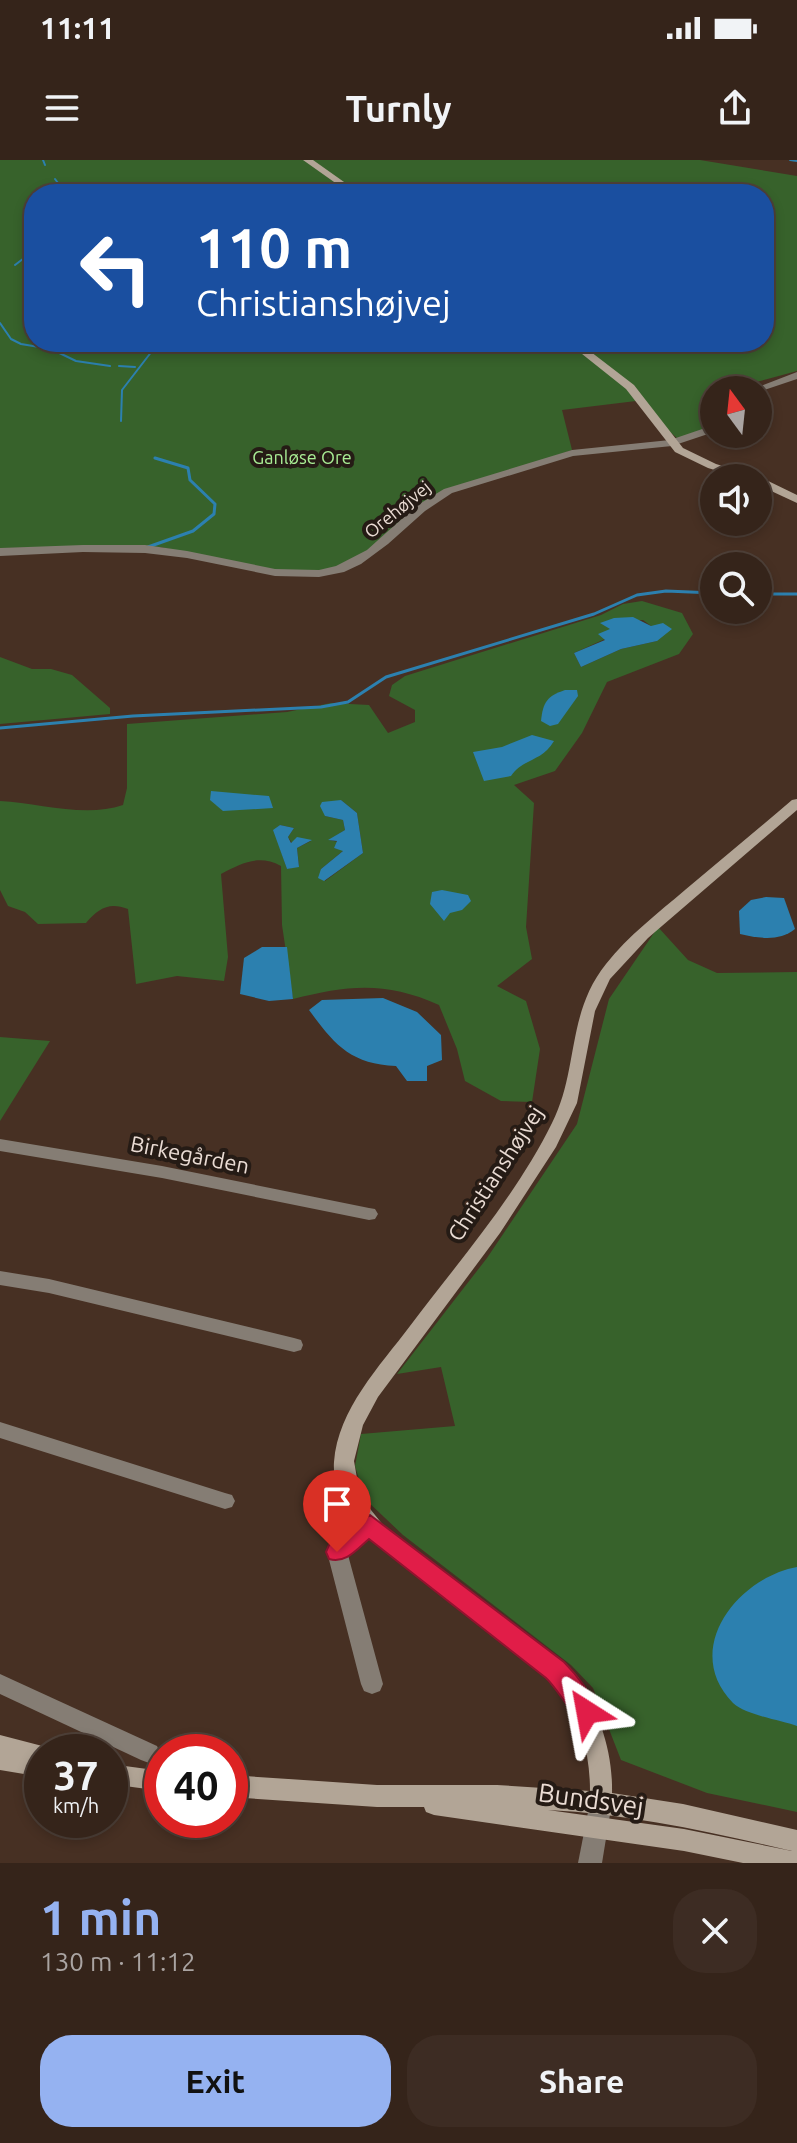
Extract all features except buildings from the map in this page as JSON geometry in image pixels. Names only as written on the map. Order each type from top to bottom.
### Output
[{"type":"street","points":[[307,160],[342,184]]},
{"type":"street","points":[[585,352],[630,387],[672,443],[694,458],[711,464]]},
{"type":"street","points":[[772,384],[797,375]]},
{"type":"street","name":"Orehøjvej","points":[[0,552],[149,550],[288,574],[320,573],[351,565],[381,548],[431,501],[448,491],[572,453],[672,443],[700,433]]},
{"type":"street","points":[[772,488],[797,500]]},
{"type":"street","name":"Christianshøjvej","points":[[601,1802],[597,1741],[584,1704],[570,1684],[370,1524],[346,1483],[344,1462],[357,1414],[509,1203],[561,1123],[572,1092],[591,997],[621,956],[650,928],[797,803]]},
{"type":"street","name":"Birkegården","points":[[0,1145],[148,1169],[369,1214]]},
{"type":"street","points":[[0,1278],[49,1286],[294,1345]]},
{"type":"street","points":[[0,1430],[225,1501]]},
{"type":"street","points":[[370,1524],[337,1552],[372,1684]]},
{"type":"street","points":[[0,1684],[144,1751]]},
{"type":"street","points":[[0,1745],[24,1751]]},
{"type":"street","points":[[0,1760],[24,1764]]},
{"type":"street","name":"Bundsvej","points":[[248,1787],[377,1796],[497,1796],[601,1802],[683,1815],[797,1841]]},
{"type":"street","name":"Bundsvej","points":[[377,1796],[684,1840],[797,1863]]},
{"type":"street","points":[[590,1863],[601,1802]]},
{"type":"green space","name":"Ganløse Ore","points":[[0,160],[700,160],[797,176],[797,371],[772,378],[700,376],[700,431],[678,439],[636,401],[562,410],[572,450],[431,499],[378,547],[342,568],[289,573],[160,547],[0,548]]},
{"type":"green space","points":[[642,601],[682,613],[693,634],[679,654],[607,682],[582,733],[555,771],[514,785],[534,803],[526,927],[532,959],[497,986],[526,1001],[540,1049],[532,1102],[501,1101],[465,1081],[457,1049],[439,1005],[402,992],[367,988],[349,988],[293,999],[282,925],[281,866],[273,862],[251,861],[221,874],[228,957],[224,981],[177,976],[136,984],[128,909],[115,906],[105,908],[86,923],[38,924],[25,912],[8,906],[0,890],[0,801],[78,810],[123,805],[127,788],[127,724],[287,712],[331,703],[369,705],[388,733],[415,722],[415,710],[389,696],[392,685],[405,676],[601,615],[623,604]],"holes":[[[643,620],[651,626],[657,641],[621,649],[581,667],[574,653],[605,639],[611,629],[601,623]],[[341,800],[357,813],[363,853],[325,881],[321,869],[344,850],[334,848],[338,842],[329,840],[345,830],[343,820],[325,816]],[[280,825],[294,828],[288,837],[292,843],[311,841],[297,848],[299,866],[287,869],[274,830]]]},
{"type":"green space","points":[[0,657],[32,669],[51,669],[72,675],[110,708],[110,714],[0,724]]},
{"type":"green space","points":[[658,927],[688,960],[717,973],[797,972],[797,1812],[707,1793],[621,1760],[593,1688],[571,1665],[403,1535],[365,1499],[355,1466],[361,1434],[455,1426],[441,1367],[397,1374],[487,1258],[577,1124],[609,999]]},
{"type":"green space","points":[[0,1037],[50,1041],[0,1121]]},
{"type":"water","points":[[633,617],[651,626],[663,623],[672,629],[657,641],[621,649],[581,667],[574,653],[605,640],[598,634],[610,629],[600,623],[614,618]]},
{"type":"water","points":[[565,690],[577,690],[578,696],[558,724],[550,726],[541,721],[547,701]]},
{"type":"water","points":[[532,735],[554,741],[544,753],[521,766],[511,776],[484,781],[473,752],[502,747]]},
{"type":"water","points":[[211,791],[269,796],[273,808],[223,811],[210,800]]},
{"type":"water","points":[[341,800],[357,813],[363,853],[324,881],[318,878],[321,869],[343,851],[334,848],[337,841],[328,840],[345,830],[343,820],[325,816],[320,806],[322,802]]},
{"type":"water","points":[[280,825],[294,828],[288,837],[291,843],[297,837],[312,840],[297,848],[299,867],[287,869],[273,830]]},
{"type":"water","points":[[442,890],[468,895],[471,901],[462,910],[450,913],[444,921],[430,904],[432,892]]},
{"type":"water","points":[[784,898],[795,929],[775,937],[740,934],[739,911],[751,900]]},
{"type":"water","points":[[262,947],[287,947],[293,999],[269,1001],[240,994],[244,958]]},
{"type":"water","points":[[383,998],[417,1012],[441,1035],[442,1060],[427,1066],[427,1081],[407,1081],[396,1066],[367,1061],[345,1050],[309,1010],[322,1000]]},
{"type":"water","points":[[797,1567],[797,1726],[754,1714],[733,1703],[718,1682],[713,1661],[715,1640],[723,1619],[737,1601],[754,1585]]},
{"type":"waterway","points":[[43,160],[45,165]]},
{"type":"waterway","points":[[790,160],[797,161]]},
{"type":"waterway","points":[[55,179],[58,184]]},
{"type":"waterway","points":[[15,265],[24,258]]},
{"type":"waterway","points":[[0,323],[11,339],[24,344]]},
{"type":"waterway","points":[[57,352],[76,361],[110,366]]},
{"type":"waterway","points":[[121,421],[122,390],[151,352]]},
{"type":"waterway","points":[[119,366],[135,367]]},
{"type":"waterway","points":[[148,547],[193,531],[214,514],[215,504],[190,480],[188,468],[155,458]]},
{"type":"waterway","points":[[0,728],[133,716],[321,707],[348,702],[386,677],[594,614],[637,595],[666,591],[700,592]]},
{"type":"waterway","points":[[772,594],[797,594]]},
{"type":"route","points":[[337,1552],[370,1524],[389,1543],[555,1670],[570,1684],[587,1712]]}]
